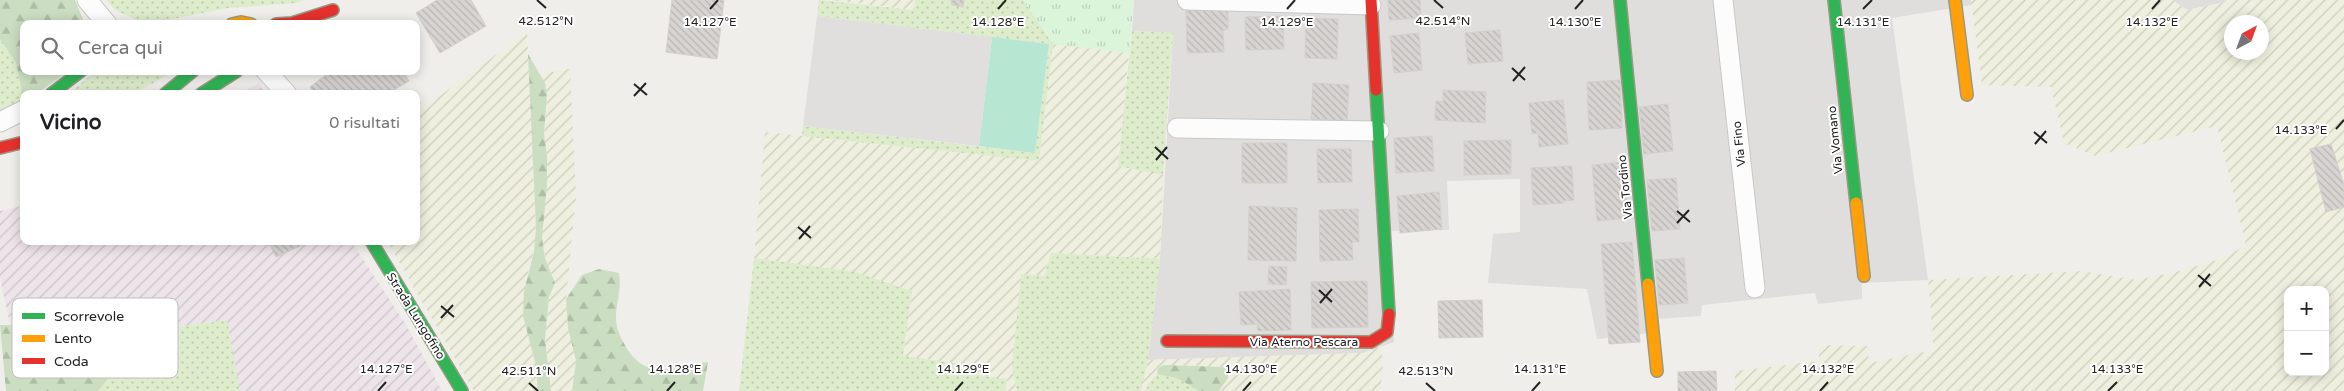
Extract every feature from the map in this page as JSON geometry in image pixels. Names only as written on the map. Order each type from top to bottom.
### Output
[{"type":"street","points":[[87,0],[104,20]]},
{"type":"street","name":"Via Aterno Pescara","points":[[1167,342],[1371,342],[1388,332],[1389,318],[1371,3],[1187,0]]},
{"type":"street","name":"Via Tordino","points":[[1620,0],[1657,371]]},
{"type":"street","name":"Via Fino","points":[[1724,0],[1755,288]]},
{"type":"street","name":"Via Vomano","points":[[1834,0],[1864,276]]},
{"type":"street","points":[[1954,0],[1967,96]]},
{"type":"street","points":[[300,20],[336,7],[321,20]]},
{"type":"street","points":[[55,90],[76,75]]},
{"type":"street","points":[[170,90],[188,75]]},
{"type":"street","points":[[207,90],[231,75]]},
{"type":"street","points":[[270,75],[283,90]]},
{"type":"street","points":[[0,122],[20,112]]},
{"type":"street","points":[[1177,128],[1378,131]]},
{"type":"street","points":[[0,148],[20,143]]},
{"type":"street","name":"Strada Lungofino","points":[[373,245],[462,391]]},
{"type":"shaded area","points":[[1134,0],[1971,0],[1972,5],[1892,18],[1928,280],[1862,283],[1862,299],[1818,304],[1815,293],[1702,305],[1701,316],[1657,319],[1659,332],[1597,339],[1587,289],[1488,283],[1493,234],[1520,232],[1520,179],[1447,181],[1449,230],[1391,231],[1394,342],[1363,353],[1148,360],[1160,259],[1173,33],[1132,31]]},
{"type":"shaded area","points":[[2172,0],[2226,0],[2226,2],[2187,10]]},
{"type":"shaded area","points":[[817,16],[992,37],[979,146],[803,126]]},
{"type":"shaded area","points":[[259,83],[263,90],[248,90]]},
{"type":"shaded area","points":[[20,206],[20,245],[354,245],[405,323],[442,391],[240,391],[226,320],[178,327],[178,298],[12,298],[12,326],[10,325],[0,278],[0,211]]},
{"type":"green space","points":[[0,0],[75,0],[83,20],[20,20],[20,75],[63,75],[42,90],[22,90],[16,63],[0,39]]},
{"type":"green space","points":[[107,0],[304,0],[296,3],[228,8],[167,20],[137,20],[115,10]]},
{"type":"green space","points":[[819,0],[913,10],[915,0],[1023,0],[1053,44],[1039,161],[802,136],[803,126],[1035,153],[1049,44],[817,16]]},
{"type":"green space","points":[[830,0],[915,0],[914,10]]},
{"type":"green space","points":[[1023,0],[1134,0],[1129,53],[1053,44]]},
{"type":"green space","points":[[1971,0],[2172,0],[2187,10],[2226,2],[2226,0],[2344,0],[2344,185],[2331,144],[2311,149],[2326,212],[2344,207],[2344,391],[1735,391],[1735,371],[1819,361],[1819,345],[1867,346],[1869,363],[1934,350],[1928,280],[2081,271],[2137,280],[2180,271],[2226,257],[2246,245],[2217,126],[2095,156],[2064,143],[2051,87],[1982,85]]},
{"type":"green space","points":[[1132,31],[1173,33],[1163,175],[1118,166]]},
{"type":"green space","points":[[527,32],[536,228],[534,252],[528,269],[538,391],[474,391],[389,245],[420,245],[420,108],[441,95]]},
{"type":"green space","points":[[992,37],[1049,44],[1035,153],[979,146]]},
{"type":"green space","points":[[0,39],[16,63],[22,90],[20,90],[20,103],[0,112]]},
{"type":"green space","points":[[1053,44],[1129,53],[1118,166],[1163,175],[1160,259],[1051,253],[1012,367],[1017,391],[1006,391],[1007,379],[962,373],[962,364],[903,356],[912,291],[754,258],[765,132],[1039,161]]},
{"type":"green space","points":[[528,54],[545,83],[547,94],[544,133],[547,157],[547,185],[542,238],[545,258],[555,283],[549,297],[545,339],[551,391],[538,391],[535,362],[523,316],[524,291],[534,252],[536,228]]},
{"type":"green space","points":[[570,69],[576,196],[566,299],[568,328],[576,361],[572,391],[551,391],[545,339],[549,297],[555,283],[545,258],[542,238],[547,185],[547,157],[544,133],[547,94],[540,74]]},
{"type":"green space","points":[[91,75],[166,75],[158,81],[137,90],[73,90]]},
{"type":"green space","points":[[1051,253],[1160,259],[1148,360],[1141,391],[1017,391],[1012,367],[1021,274],[1044,276]]},
{"type":"green space","points":[[754,258],[855,272],[912,291],[903,356],[962,364],[962,373],[1007,379],[1006,391],[739,391]]},
{"type":"green space","points":[[599,269],[619,273],[620,285],[616,312],[617,326],[624,344],[634,358],[643,365],[662,369],[708,362],[703,391],[572,391],[576,361],[568,328],[566,299],[582,275]]},
{"type":"green space","points":[[227,320],[240,391],[98,391],[108,378],[178,378],[178,327]]},
{"type":"green space","points":[[0,325],[12,326],[12,378],[109,378],[98,391],[6,391]]},
{"type":"green space","points":[[1382,346],[1383,375],[1379,391],[1141,391],[1148,360],[1363,353]]},
{"type":"green space","points":[[1164,365],[1223,367],[1227,370],[1228,378],[1219,391],[1199,391],[1177,378],[1157,374],[1158,368]]},
{"type":"green space","points":[[1157,374],[1177,378],[1199,391],[1146,391],[1148,384]]},
{"type":"building","points":[[437,0],[471,0],[486,26],[440,53],[416,13]]},
{"type":"building","points":[[672,0],[724,0],[717,59],[666,52]]},
{"type":"building","points":[[951,0],[964,0],[963,7],[952,5]]},
{"type":"building","points":[[1388,0],[1420,0],[1421,18],[1389,20]]},
{"type":"building","points":[[1186,10],[1228,10],[1228,29],[1223,30],[1224,52],[1187,53]]},
{"type":"building","points":[[1283,16],[1284,49],[1246,50],[1245,17]]},
{"type":"building","points":[[1306,18],[1338,19],[1337,59],[1305,58]]},
{"type":"building","points":[[1500,30],[1503,61],[1468,64],[1465,33]]},
{"type":"building","points":[[1419,33],[1422,70],[1394,73],[1390,36]]},
{"type":"building","points":[[326,75],[405,75],[409,81],[394,90],[312,90],[310,87]]},
{"type":"building","points":[[1620,80],[1622,128],[1589,130],[1587,82]]},
{"type":"building","points":[[1313,83],[1349,85],[1347,121],[1311,119]]},
{"type":"building","points":[[1443,90],[1486,92],[1485,123],[1435,120],[1436,101],[1443,102]]},
{"type":"building","points":[[1563,100],[1568,144],[1539,147],[1538,133],[1532,134],[1529,103]]},
{"type":"building","points":[[1668,104],[1673,151],[1644,154],[1639,107]]},
{"type":"building","points":[[1432,136],[1434,171],[1396,173],[1394,138]]},
{"type":"building","points":[[1511,140],[1511,174],[1464,175],[1464,141]]},
{"type":"building","points":[[1242,143],[1287,143],[1287,183],[1242,183]]},
{"type":"building","points":[[2331,144],[2344,185],[2344,207],[2326,212],[2310,149]]},
{"type":"building","points":[[1317,149],[1351,149],[1352,182],[1318,183]]},
{"type":"building","points":[[1623,162],[1628,218],[1597,221],[1592,165]]},
{"type":"building","points":[[1572,166],[1574,200],[1564,201],[1564,203],[1533,205],[1531,168]]},
{"type":"building","points":[[1676,178],[1680,229],[1652,231],[1647,180]]},
{"type":"building","points":[[1439,192],[1442,229],[1400,233],[1397,196]]},
{"type":"building","points":[[1249,206],[1297,208],[1296,261],[1248,260]]},
{"type":"building","points":[[1358,209],[1359,242],[1352,242],[1353,260],[1320,261],[1319,210]]},
{"type":"building","points":[[1632,242],[1640,342],[1609,344],[1601,244]]},
{"type":"building","points":[[270,245],[302,245],[276,257]]},
{"type":"building","points":[[1684,258],[1688,303],[1659,305],[1655,260]]},
{"type":"building","points":[[1269,266],[1287,267],[1286,285],[1268,284]]},
{"type":"building","points":[[1367,281],[1368,327],[1312,328],[1311,282]]},
{"type":"building","points":[[1290,289],[1291,330],[1258,331],[1257,324],[1241,325],[1239,292]]},
{"type":"building","points":[[1482,300],[1483,337],[1439,338],[1438,301]]},
{"type":"building","points":[[1716,371],[1717,391],[1678,391],[1678,372]]},
{"type":"traffic: fast","points":[[1620,0],[1648,284]]},
{"type":"traffic: fast","points":[[1834,0],[1856,203]]},
{"type":"traffic: fast","points":[[56,90],[76,75]]},
{"type":"traffic: fast","points":[[170,90],[188,75]]},
{"type":"traffic: fast","points":[[207,90],[231,75]]},
{"type":"traffic: fast","points":[[1376,90],[1389,314]]},
{"type":"traffic: fast","points":[[373,245],[462,391]]},
{"type":"traffic: slow","points":[[1955,0],[1967,95]]},
{"type":"traffic: slow","points":[[1856,203],[1864,276]]},
{"type":"traffic: slow","points":[[1648,284],[1657,371]]},
{"type":"traffic: jam","points":[[1371,0],[1376,90]]},
{"type":"traffic: jam","points":[[301,20],[333,10]]},
{"type":"traffic: jam","points":[[0,148],[20,143]]},
{"type":"traffic: jam","points":[[1167,341],[1371,342],[1387,332],[1389,314]]}]
